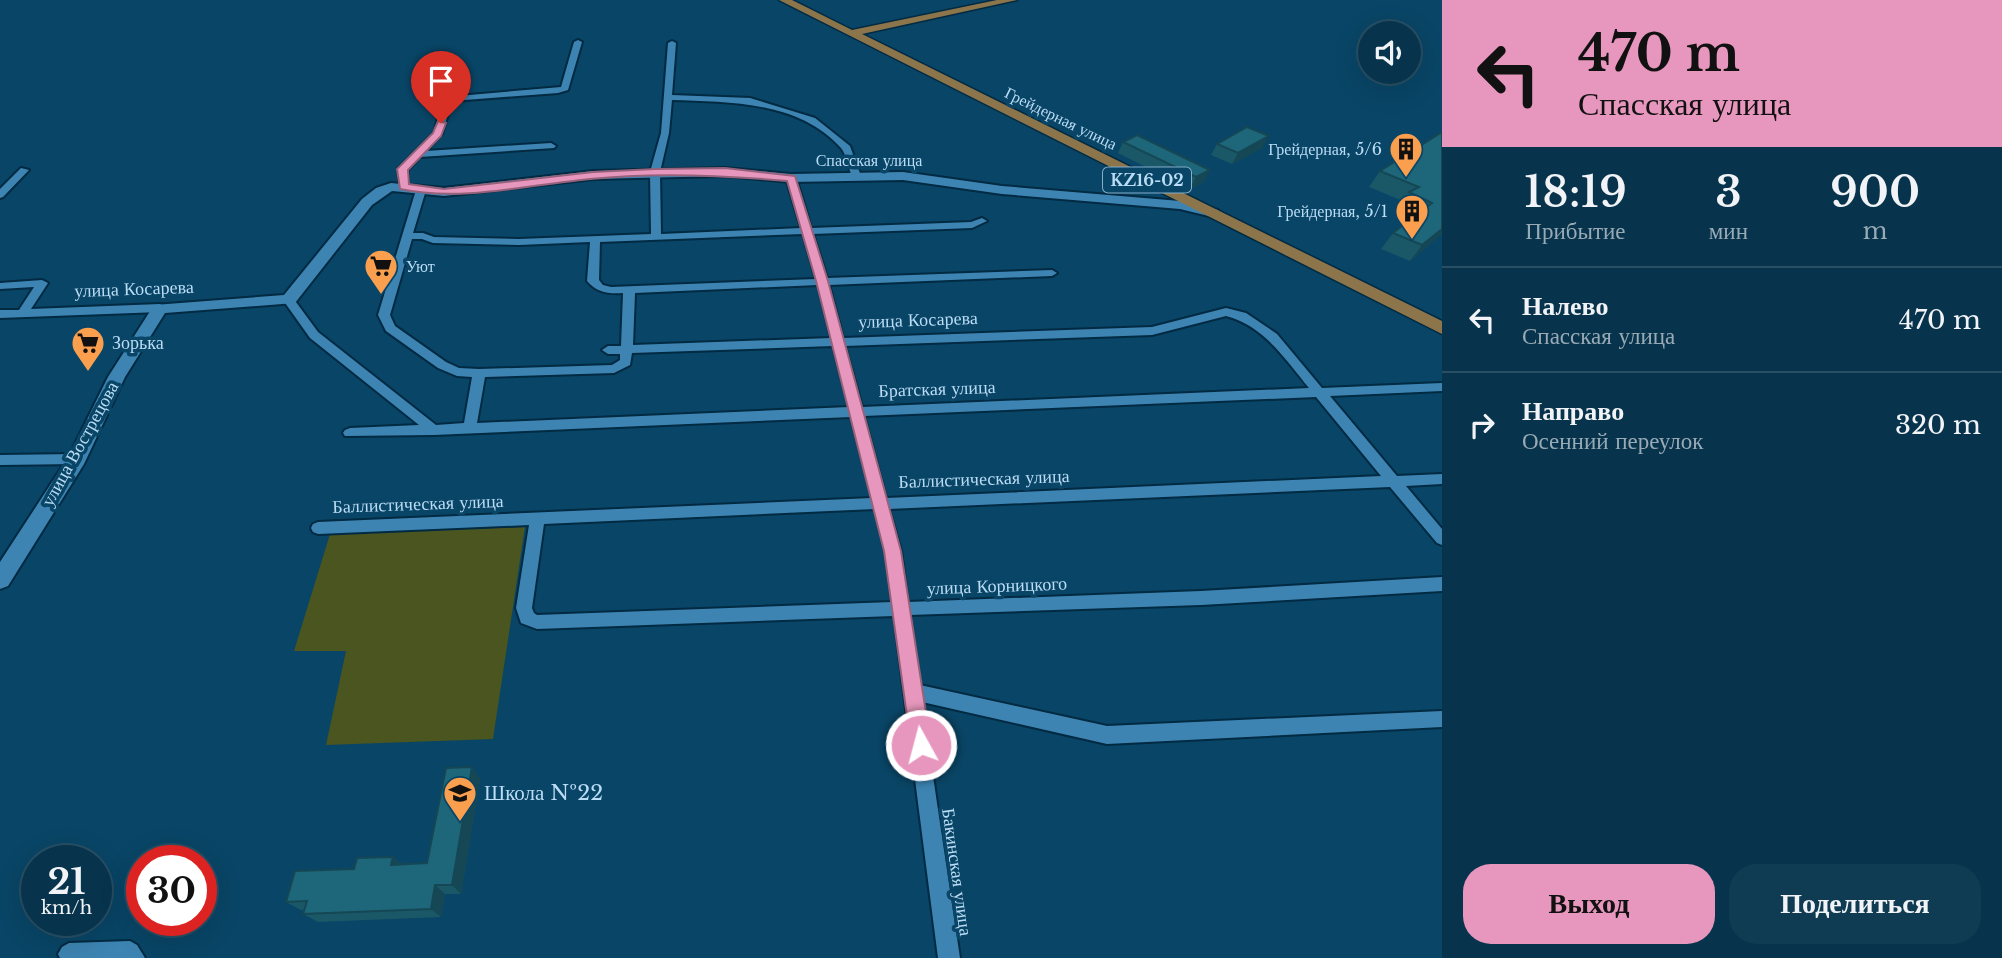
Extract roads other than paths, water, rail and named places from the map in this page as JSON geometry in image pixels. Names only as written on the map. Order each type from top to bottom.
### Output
[{"type":"main road","name":"KZ16-02","points":[[784,0],[852,33]]},
{"type":"main road","points":[[852,33],[1012,0]]},
{"type":"main road","name":"Грейдерная улица","points":[[852,33],[1442,328]]},
{"type":"street","points":[[269,303],[289,300],[367,202],[381,191],[403,186],[403,169],[441,128],[442,108],[449,99],[558,91],[565,88],[578,42]]},
{"type":"street","points":[[656,236],[655,172],[665,133],[672,43]]},
{"type":"street","points":[[668,97],[750,101],[812,120],[847,148],[856,176]]},
{"type":"street","points":[[416,155],[551,146]]},
{"type":"street","points":[[0,195],[24,170]]},
{"type":"street","name":"Спасская улица","points":[[403,186],[444,192],[593,175],[655,172],[725,172],[791,178],[923,177],[1002,190],[1180,205],[1213,213]]},
{"type":"street","name":"Бакинская улица","points":[[791,178],[822,281],[893,551],[949,958]]},
{"type":"street","points":[[1144,202],[1161,198],[1165,193],[1164,188]]},
{"type":"street","points":[[421,190],[384,315],[390,328],[442,365],[457,372],[479,373],[614,369],[626,362],[629,290]]},
{"type":"street","points":[[408,236],[423,236],[433,240],[519,242],[972,225],[982,221]]},
{"type":"street","points":[[595,239],[593,281],[599,287],[629,290],[1052,273]]},
{"type":"street","points":[[0,286],[42,283],[23,312]]},
{"type":"street","points":[[289,300],[314,335],[434,430]]},
{"type":"street","name":"улица Косарева","points":[[0,314],[269,303]]},
{"type":"street","name":"улица Вострецова","points":[[0,580],[77,459],[117,377],[160,307]]},
{"type":"street","name":"улица Косарева","points":[[608,351],[1152,331],[1226,312],[1242,316],[1273,337],[1321,392]]},
{"type":"street","points":[[470,427],[479,373]]},
{"type":"street","name":"Братская улица","points":[[350,433],[1442,387]]},
{"type":"street","points":[[1321,392],[1442,539]]},
{"type":"street","points":[[0,460],[77,459]]},
{"type":"street","name":"Баллистическая улица","points":[[318,527],[1442,479]]},
{"type":"street","name":"улица Корницкого","points":[[537,519],[524,608],[527,618],[537,622],[1201,598],[1442,584]]},
{"type":"street","points":[[914,692],[1107,735],[1442,719]]},
{"type":"street","points":[[69,954],[130,952],[134,958]]},
{"type":"place","name":"Грейдерная, 5/6","points":[[1406,179]]},
{"type":"place","name":"Грейдерная, 5/1","points":[[1412,241]]},
{"type":"place","name":"Уют","points":[[381,296]]},
{"type":"place","name":"Зорька","points":[[88,373]]},
{"type":"place","name":"Школа №22","points":[[460,823]]}]
